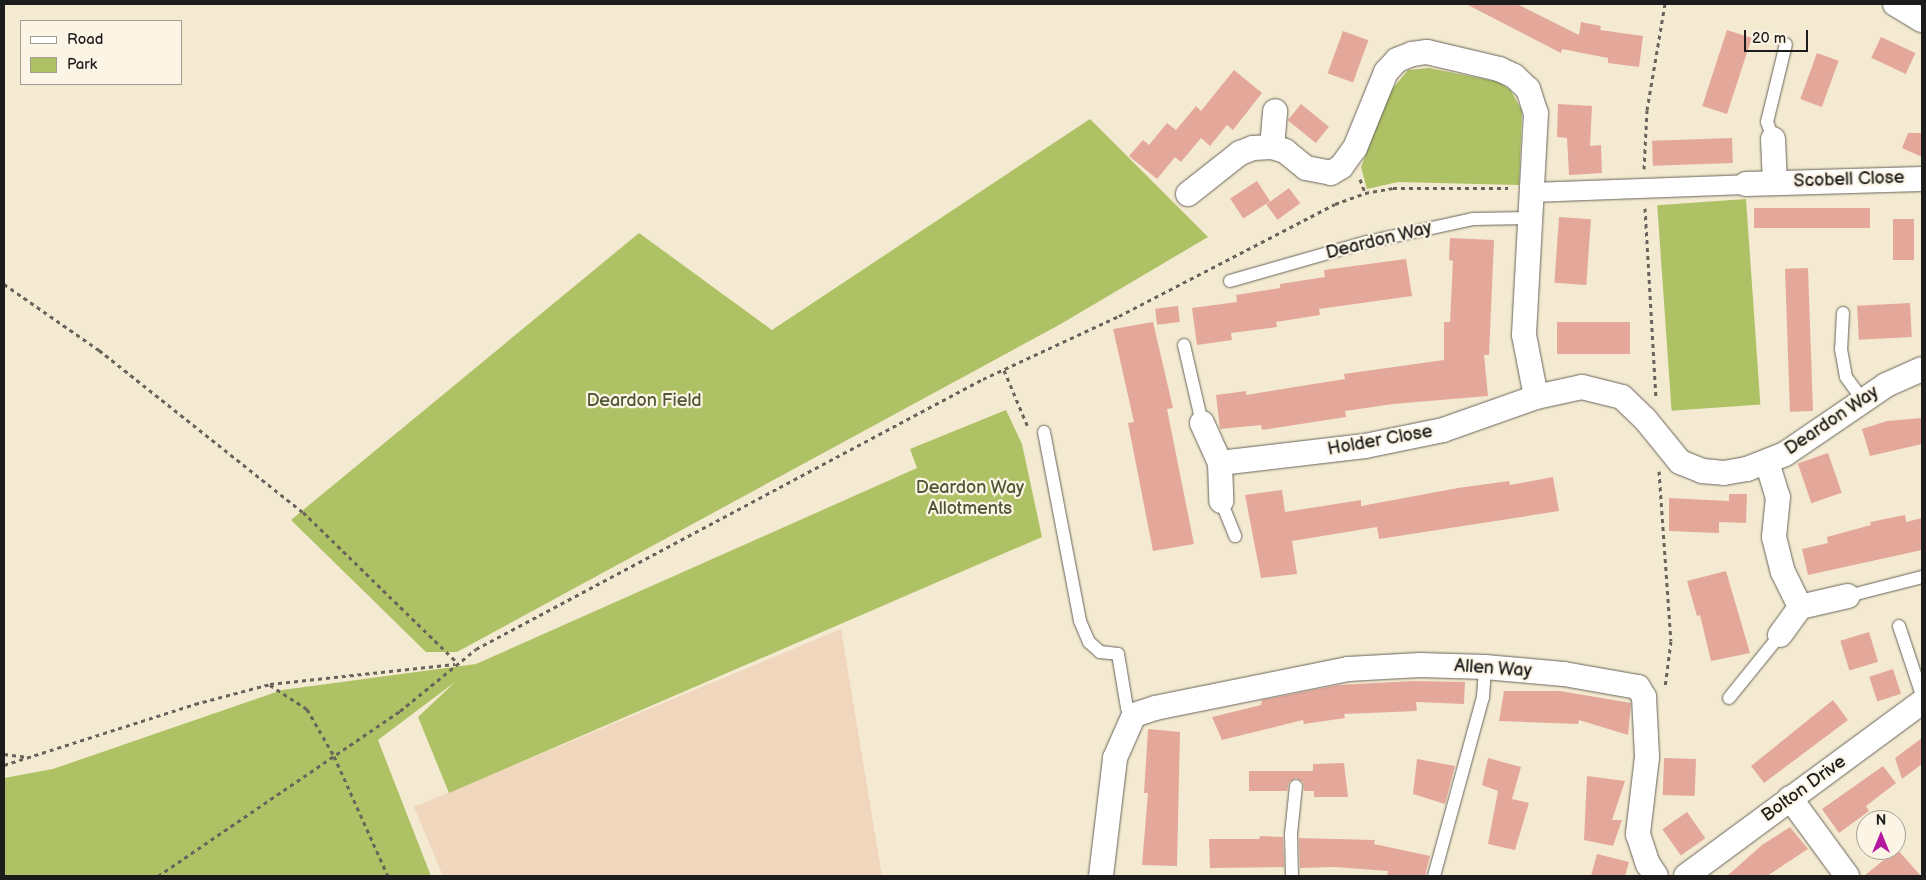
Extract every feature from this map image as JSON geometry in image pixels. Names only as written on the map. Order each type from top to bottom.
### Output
[{"type":"street","points":[[1896,4],[1922,20]]},
{"type":"street","points":[[1188,194],[1240,153],[1253,148],[1272,147],[1285,151],[1306,168],[1331,173],[1342,167],[1354,148],[1386,72],[1397,60],[1427,52],[1499,69],[1514,76],[1528,89],[1536,112],[1524,335],[1536,397]]},
{"type":"street","points":[[1272,147],[1275,111]]},
{"type":"street","name":"Scobell Close","points":[[1773,139],[1775,183]]},
{"type":"street","name":"Scobell Close","points":[[1746,184],[1922,179]]},
{"type":"street","points":[[1531,192],[1644,186],[1746,184]]},
{"type":"street","name":"Deardon Way","points":[[1536,397],[1574,388],[1596,390],[1622,397],[1645,419],[1680,462],[1702,471],[1724,473],[1767,462],[1806,442],[1863,400],[1922,369]]},
{"type":"street","name":"Holder Close","points":[[1220,463],[1365,446],[1443,430],[1536,397]]},
{"type":"street","points":[[1202,423],[1220,463],[1221,502]]},
{"type":"street","points":[[1767,462],[1778,497],[1776,546],[1783,572],[1800,607]]},
{"type":"street","points":[[1780,634],[1800,607],[1848,596]]},
{"type":"street","name":"Allen Way","points":[[1145,712],[1348,669],[1485,667],[1564,674],[1638,687],[1644,697],[1647,757],[1638,834],[1648,864],[1656,876]]},
{"type":"street","name":"Bolton Drive","points":[[1686,876],[1922,702]]},
{"type":"street","points":[[1101,876],[1115,758],[1145,712]]},
{"type":"street","points":[[1790,798],[1847,876]]},
{"type":"lane","points":[[1773,139],[1767,122],[1786,44]]},
{"type":"lane","name":"Deardon Way","points":[[1230,281],[1367,242],[1463,221],[1530,218]]},
{"type":"lane","points":[[1843,313],[1841,349],[1846,377],[1863,400]]},
{"type":"lane","points":[[1184,345],[1202,423]]},
{"type":"lane","points":[[1044,432],[1080,621],[1089,642],[1100,652],[1118,654],[1127,708],[1145,712]]},
{"type":"lane","points":[[1221,502],[1235,536]]},
{"type":"lane","points":[[1848,596],[1922,577]]},
{"type":"lane","points":[[1899,626],[1922,695]]},
{"type":"lane","points":[[1729,698],[1780,634]]},
{"type":"lane","points":[[1434,876],[1483,697],[1485,667]]},
{"type":"lane","points":[[1292,876],[1291,834],[1296,786]]},
{"type":"path","points":[[1645,419],[1656,400],[1643,146],[1647,110],[1665,4]]},
{"type":"path","points":[[4,284],[99,350],[303,512],[458,663]]},
{"type":"path","points":[[158,876],[400,711],[476,649],[576,593],[1004,370],[1029,430]]},
{"type":"path","points":[[1658,468],[1671,641],[1663,695]]},
{"type":"path","points":[[4,765],[195,704],[270,684],[458,663]]},
{"type":"path","points":[[270,684],[307,709],[334,756],[388,876]]},
{"type":"path","points":[[4,754],[31,757]]},
{"type":"shaded area","points":[[841,629],[882,876],[443,876],[414,807]]},
{"type":"green space","points":[[1429,68],[1499,82],[1511,91],[1522,111],[1519,185],[1398,182],[1367,189],[1361,167],[1390,92],[1408,70]]},
{"type":"green space","name":"Deardon Field","points":[[1090,119],[1208,237],[1059,325],[457,652],[426,652],[291,520],[639,233],[772,330]]},
{"type":"green space","points":[[1746,199],[1760,404],[1672,411],[1657,205]]},
{"type":"green space","name":"Deardon Way Allotments","points":[[1006,410],[1022,444],[1042,537],[449,793],[418,717],[455,682],[378,740],[431,876],[4,876],[4,778],[53,769],[282,690],[476,664],[917,468],[910,449]]},
{"type":"building","points":[[1466,4],[1517,4],[1579,35],[1581,22],[1601,26],[1600,30],[1643,36],[1639,67],[1608,63],[1608,58],[1562,49],[1561,53]]},
{"type":"building","points":[[1727,30],[1752,38],[1727,114],[1702,106]]},
{"type":"building","points":[[1343,31],[1368,40],[1353,83],[1328,73]]},
{"type":"building","points":[[1881,37],[1915,53],[1906,74],[1871,58]]},
{"type":"building","points":[[1817,53],[1839,61],[1822,107],[1800,99]]},
{"type":"building","points":[[1234,70],[1262,93],[1233,130],[1227,125],[1210,146],[1201,138],[1181,162],[1175,157],[1157,179],[1129,156],[1143,140],[1149,145],[1167,123],[1176,130],[1196,106],[1201,111]]},
{"type":"building","points":[[1301,104],[1329,127],[1316,143],[1288,120]]},
{"type":"building","points":[[1558,104],[1592,106],[1590,146],[1601,145],[1602,173],[1569,175],[1567,138],[1557,137]]},
{"type":"building","points":[[1908,133],[1922,133],[1922,157],[1902,148]]},
{"type":"building","points":[[1732,138],[1733,163],[1653,166],[1652,141]]},
{"type":"building","points":[[1257,181],[1270,201],[1243,219],[1230,198]]},
{"type":"building","points":[[1289,188],[1300,203],[1278,220],[1266,204]]},
{"type":"building","points":[[1754,208],[1870,208],[1870,228],[1754,228]]},
{"type":"building","points":[[1559,217],[1591,219],[1586,285],[1554,283]]},
{"type":"building","points":[[1893,219],[1914,219],[1914,260],[1893,260]]},
{"type":"building","points":[[1450,238],[1494,240],[1489,355],[1484,355],[1488,396],[1393,404],[1345,411],[1346,417],[1262,430],[1261,425],[1220,429],[1216,395],[1246,391],[1246,395],[1345,379],[1344,374],[1444,360],[1444,322],[1450,322],[1453,261],[1449,260]]},
{"type":"building","points":[[1406,259],[1412,296],[1319,309],[1320,315],[1276,322],[1277,327],[1231,333],[1232,340],[1197,345],[1192,308],[1237,302],[1236,295],[1280,288],[1280,284],[1325,277],[1324,270]]},
{"type":"building","points":[[1808,268],[1813,411],[1790,412],[1785,269]]},
{"type":"building","points":[[1910,303],[1912,337],[1859,340],[1857,306]]},
{"type":"building","points":[[1178,306],[1180,322],[1157,325],[1155,309]]},
{"type":"building","points":[[1153,322],[1173,408],[1167,409],[1194,544],[1153,551],[1128,423],[1134,422],[1113,329]]},
{"type":"building","points":[[1557,322],[1630,322],[1630,354],[1557,354]]},
{"type":"building","points":[[1922,418],[1922,444],[1870,456],[1862,429],[1887,421]]},
{"type":"building","points":[[1828,453],[1842,493],[1811,503],[1798,463]]},
{"type":"building","points":[[1553,477],[1559,511],[1379,539],[1377,527],[1292,541],[1297,574],[1261,578],[1245,495],[1282,490],[1285,512],[1361,500],[1361,506],[1458,488],[1509,481],[1510,485]]},
{"type":"building","points":[[1729,494],[1747,494],[1746,523],[1719,522],[1719,533],[1669,531],[1669,498],[1729,501]]},
{"type":"building","points":[[1905,515],[1906,522],[1922,518],[1922,550],[1808,575],[1802,549],[1828,543],[1827,537],[1871,525],[1870,522]]},
{"type":"building","points":[[1726,571],[1750,653],[1711,661],[1700,615],[1697,616],[1687,581]]},
{"type":"building","points":[[1869,632],[1878,662],[1849,670],[1840,641]]},
{"type":"building","points":[[1893,669],[1901,694],[1877,701],[1869,677]]},
{"type":"building","points":[[1414,681],[1465,682],[1464,704],[1416,702],[1417,711],[1344,714],[1345,718],[1304,724],[1303,720],[1222,740],[1212,717],[1261,705],[1262,700],[1338,685]]},
{"type":"building","points":[[1504,691],[1560,691],[1631,703],[1628,735],[1579,720],[1578,724],[1499,721]]},
{"type":"building","points":[[1833,700],[1848,720],[1764,783],[1751,766]]},
{"type":"building","points":[[1148,729],[1180,732],[1177,866],[1142,865],[1148,793],[1144,793]]},
{"type":"building","points":[[1922,738],[1922,764],[1902,779],[1895,758]]},
{"type":"building","points":[[1488,758],[1521,767],[1512,799],[1529,803],[1515,850],[1488,844],[1498,791],[1482,785]]},
{"type":"building","points":[[1664,758],[1696,759],[1695,796],[1663,795]]},
{"type":"building","points":[[1417,759],[1455,766],[1445,804],[1413,794]]},
{"type":"building","points":[[1344,763],[1348,797],[1314,797],[1314,791],[1304,791],[1303,782],[1296,778],[1289,782],[1287,791],[1249,791],[1249,771],[1313,771],[1313,764]]},
{"type":"building","points":[[1883,766],[1896,783],[1866,806],[1868,810],[1856,810],[1856,821],[1839,833],[1822,809]]},
{"type":"building","points":[[1587,776],[1625,781],[1612,820],[1622,820],[1613,846],[1584,840]]},
{"type":"building","points":[[1687,812],[1705,838],[1681,855],[1662,829]]},
{"type":"building","points":[[1790,827],[1808,849],[1767,876],[1727,876],[1762,845]]},
{"type":"building","points":[[1260,836],[1283,837],[1284,867],[1210,868],[1209,839],[1259,839]]},
{"type":"building","points":[[1299,838],[1375,840],[1374,844],[1430,856],[1425,876],[1387,876],[1388,871],[1334,867],[1300,868]]},
{"type":"building","points":[[1597,854],[1629,862],[1625,876],[1591,876]]},
{"type":"building","points":[[1906,859],[1921,876],[1864,876],[1884,860]]}]
